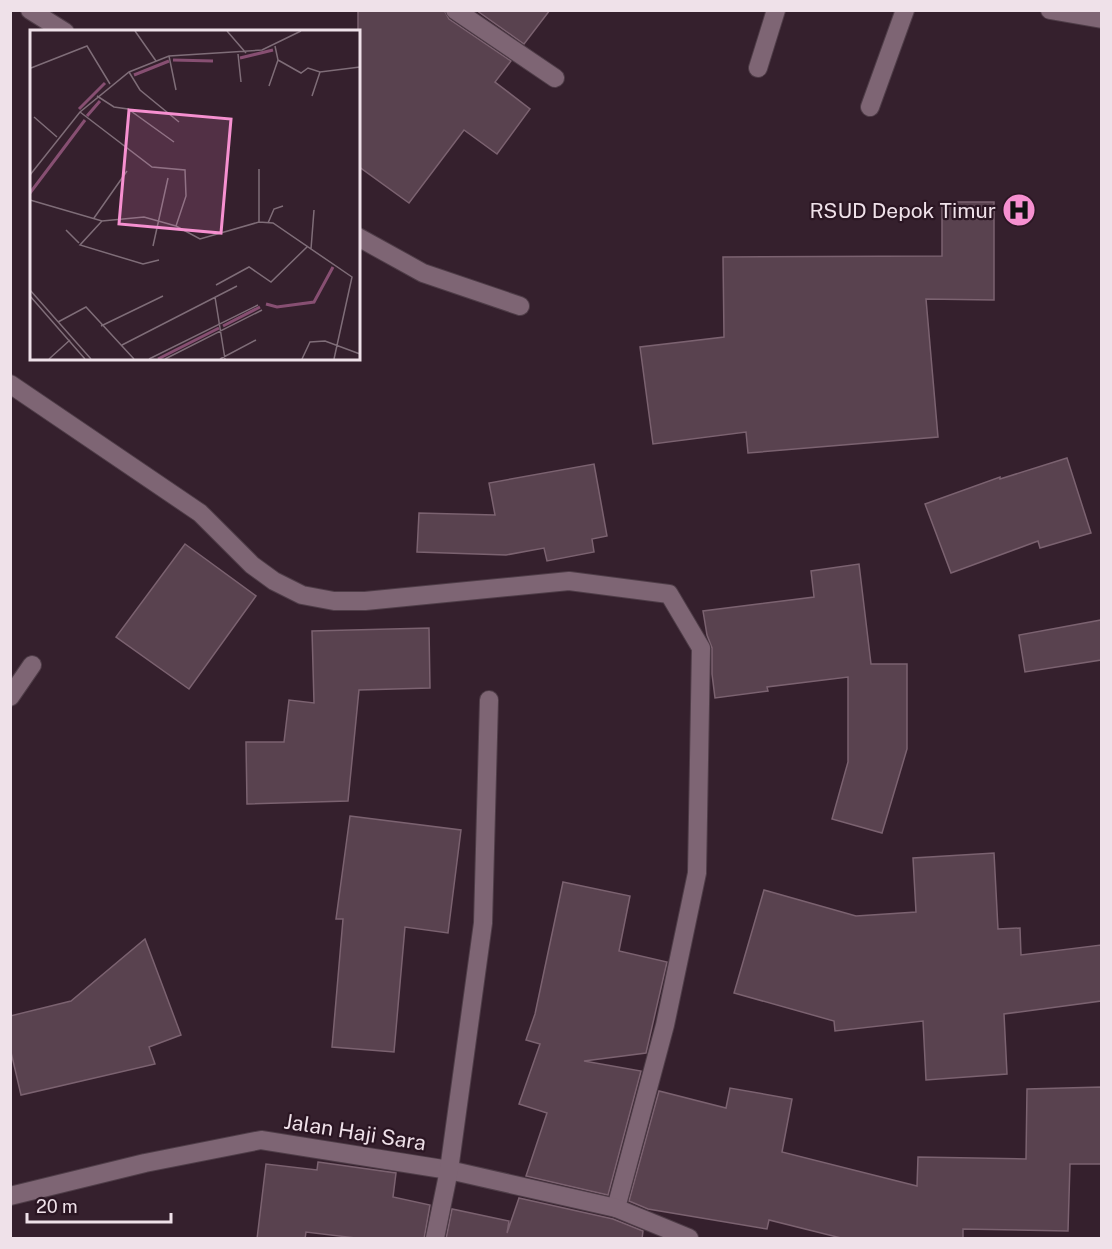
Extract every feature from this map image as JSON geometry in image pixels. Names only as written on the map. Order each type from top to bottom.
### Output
[{"type":"street","points":[[30,10],[62,30]]},
{"type":"street","points":[[455,10],[555,78]]},
{"type":"street","points":[[758,68],[776,10]]},
{"type":"street","points":[[870,107],[905,10]]},
{"type":"street","points":[[1050,10],[1101,19]]},
{"type":"street","points":[[360,238],[423,273],[520,306]]},
{"type":"street","points":[[10,384],[200,513],[252,565],[274,581],[302,595],[334,601],[365,601],[569,581],[669,594],[701,648],[697,873],[665,1025],[616,1208]]},
{"type":"street","points":[[10,697],[32,664]]},
{"type":"street","points":[[435,1239],[449,1170],[483,923],[489,700]]},
{"type":"street","name":"Jalan Haji Sara","points":[[10,1196],[145,1164],[261,1140],[449,1170],[616,1208],[689,1239]]},
{"type":"building","points":[[358,10],[444,10],[449,19],[511,61],[495,82],[530,109],[497,154],[464,130],[409,203],[360,167],[360,30],[358,30]]},
{"type":"building","points":[[476,10],[550,10],[524,44]]},
{"type":"building","points":[[942,202],[994,202],[994,300],[926,299],[938,437],[748,453],[746,432],[653,444],[640,347],[724,337],[723,257],[942,256]]},
{"type":"building","points":[[1067,458],[1091,533],[1040,548],[1038,541],[951,573],[925,504],[1000,477],[1000,479]]},
{"type":"building","points":[[594,464],[607,536],[592,539],[594,552],[547,561],[544,548],[506,555],[417,552],[419,513],[495,515],[489,483]]},
{"type":"building","points":[[185,544],[256,596],[189,689],[116,637]]},
{"type":"building","points":[[859,564],[871,664],[907,664],[907,749],[882,833],[832,819],[848,762],[848,677],[767,687],[768,691],[715,698],[712,648],[703,611],[814,597],[811,571]]},
{"type":"building","points":[[1101,620],[1101,660],[1025,672],[1019,635]]},
{"type":"building","points":[[429,628],[430,688],[359,690],[348,801],[247,804],[246,742],[284,742],[289,700],[314,703],[312,631]]},
{"type":"building","points":[[350,816],[461,830],[448,933],[405,927],[394,1052],[332,1047],[343,919],[336,919]]},
{"type":"building","points":[[994,853],[998,929],[1020,928],[1021,955],[1101,945],[1101,1001],[1004,1014],[1007,1074],[926,1080],[923,1021],[835,1031],[834,1021],[734,993],[764,890],[856,916],[916,912],[913,858]]},
{"type":"building","points":[[563,882],[630,896],[619,951],[667,962],[646,1053],[584,1061],[641,1071],[608,1195],[526,1176],[547,1113],[519,1104],[540,1044],[526,1040],[535,1014]]},
{"type":"building","points":[[145,939],[181,1035],[149,1047],[155,1064],[21,1095],[10,1048],[10,1016],[71,1001]]},
{"type":"building","points":[[1101,1087],[1101,1164],[1070,1164],[1068,1231],[963,1229],[963,1239],[845,1239],[769,1220],[767,1229],[648,1209],[629,1201],[659,1091],[726,1108],[730,1088],[792,1099],[782,1152],[917,1186],[918,1157],[1026,1159],[1027,1089]]},
{"type":"building","points":[[318,1162],[396,1173],[393,1197],[430,1205],[424,1239],[364,1239],[306,1232],[305,1239],[257,1239],[266,1164],[317,1170]]},
{"type":"building","points":[[519,1198],[613,1219],[643,1231],[642,1239],[446,1239],[452,1209],[509,1221],[507,1233]]},
{"type":"place","name":"RSUD Depok Timur","points":[[1019,210]]}]
